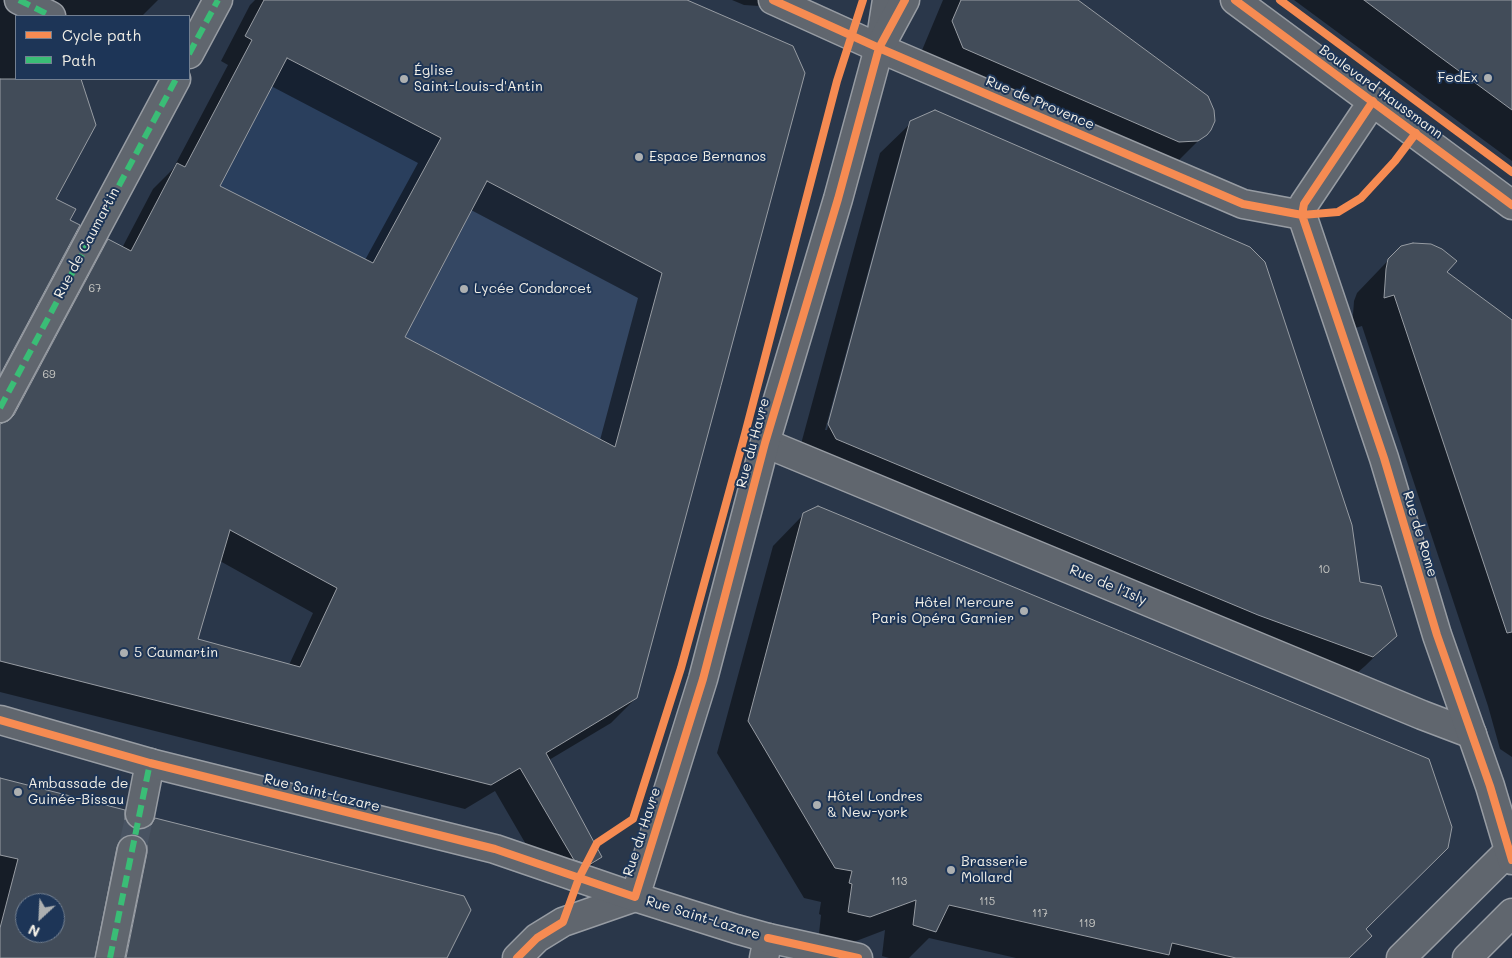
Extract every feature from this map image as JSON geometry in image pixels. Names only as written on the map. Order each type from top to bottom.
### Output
[{"type":"main road","points":[[19,0],[49,15]]},
{"type":"main road","points":[[190,52],[218,0]]},
{"type":"main road","name":"Rue de Provence","points":[[773,0],[879,48],[1243,204],[1302,215]]},
{"type":"main road","name":"Rue du Havre","points":[[635,897],[701,688],[765,443],[838,200],[879,48],[887,0]]},
{"type":"main road","name":"Rue du Havre","points":[[879,48],[905,0]]},
{"type":"main road","name":"Boulevard Haussmann","points":[[1235,0],[1512,205]]},
{"type":"main road","name":"Rue de Caumartin","points":[[0,408],[174,80]]},
{"type":"main road","points":[[1302,215],[1304,204],[1373,101]]},
{"type":"main road","name":"Rue de Rome","points":[[1302,215],[1384,458],[1437,635],[1472,734],[1511,856]]},
{"type":"main road","name":"Rue de l'Isly","points":[[765,443],[1404,708],[1472,734]]},
{"type":"main road","name":"Rue Saint-Lazare","points":[[0,720],[150,763],[495,849],[635,897],[766,948],[858,958]]},
{"type":"main road","points":[[140,814],[150,763]]},
{"type":"main road","points":[[110,958],[132,850]]},
{"type":"main road","points":[[1402,958],[1511,856]]},
{"type":"main road","points":[[517,958],[536,938],[563,922],[635,897]]},
{"type":"main road","points":[[1467,958],[1512,913]]},
{"type":"shaded area","name":"Lycée Condorcet","points":[[252,40],[745,298],[689,504],[595,454],[132,251],[177,163],[185,167]]},
{"type":"shaded area","points":[[487,181],[662,273],[615,447],[405,337]]},
{"type":"building","points":[[264,0],[687,0],[793,46],[805,73],[637,698],[546,753],[602,857],[589,865],[574,860],[520,768],[491,785],[0,661],[0,424],[8,421],[14,415],[108,239],[131,251],[177,163],[185,167],[252,40],[245,36]],"holes":[[[287,58],[441,138],[373,263],[220,186]],[[487,181],[662,273],[615,447],[405,337]],[[230,530],[337,588],[300,667],[198,639]]]},
{"type":"building","points":[[961,0],[1078,0],[1208,96],[1214,110],[1215,121],[1211,130],[1198,141],[1179,142],[963,48],[952,21]]},
{"type":"building","points":[[1364,0],[1512,0],[1512,110],[1436,54]]},
{"type":"building","points":[[0,79],[81,80],[96,125],[56,199],[76,209],[70,220],[80,225],[0,375]]},
{"type":"building","points":[[935,110],[1250,247],[1265,262],[1352,525],[1360,582],[1381,586],[1397,636],[1373,657],[1258,615],[836,439],[828,424],[910,121]]},
{"type":"building","points":[[1413,243],[1431,244],[1442,249],[1457,261],[1447,272],[1512,320],[1512,632],[1507,633],[1394,295],[1384,298],[1388,259],[1401,246]]},
{"type":"building","points":[[818,506],[1429,759],[1452,827],[1448,848],[1366,929],[1372,936],[1349,958],[1236,958],[1172,943],[1169,955],[949,905],[936,932],[913,925],[916,900],[870,917],[848,912],[852,884],[849,883],[852,871],[835,868],[748,721],[803,513]]},
{"type":"building","points":[[0,778],[125,810],[125,820],[129,825],[137,829],[146,829],[155,818],[464,896],[471,910],[447,958],[126,958],[147,853],[147,845],[142,838],[128,835],[121,839],[117,847],[95,958],[0,958],[0,928],[18,859],[0,855]]},
{"type":"tunnel","points":[[132,850],[140,814]]},
{"type":"marked path","points":[[19,0],[49,15]]},
{"type":"marked path","points":[[190,52],[218,0]]},
{"type":"marked path","points":[[0,408],[175,80]]},
{"type":"marked path","points":[[110,958],[150,763]]},
{"type":"cycle path","points":[[773,0],[879,48],[1243,204],[1302,215],[1338,212],[1361,198],[1395,161],[1416,133]]},
{"type":"cycle path","points":[[517,958],[537,938],[563,922],[579,878],[597,843],[633,819],[681,668],[745,434],[837,81],[863,0]]},
{"type":"cycle path","points":[[0,720],[150,763],[495,849],[635,897],[703,679],[765,443],[838,199],[879,48],[905,0]]},
{"type":"cycle path","points":[[1235,0],[1512,205]]},
{"type":"cycle path","points":[[1280,0],[1512,172]]},
{"type":"cycle path","points":[[1373,101],[1304,204],[1302,215],[1384,458],[1437,635],[1490,786],[1512,860]]},
{"type":"cycle path","points":[[768,938],[858,958]]},
{"type":"place","name":"FedEx","points":[[1488,78]]},
{"type":"place","name":"Église Saint-Louis-d'Antin","points":[[404,79]]},
{"type":"place","name":"Espace Bernanos","points":[[639,157]]},
{"type":"place","name":"Lycée Condorcet","points":[[464,289]]},
{"type":"place","name":"Hôtel Mercure Paris Opéra Garnier","points":[[1024,611]]},
{"type":"place","name":"5 Caumartin","points":[[124,653]]},
{"type":"place","name":"Ambassade de Guinée-Bissau","points":[[18,792]]},
{"type":"place","name":"Hôtel Londres & New-york","points":[[817,805]]},
{"type":"place","name":"Brasserie Mollard","points":[[951,870]]}]
